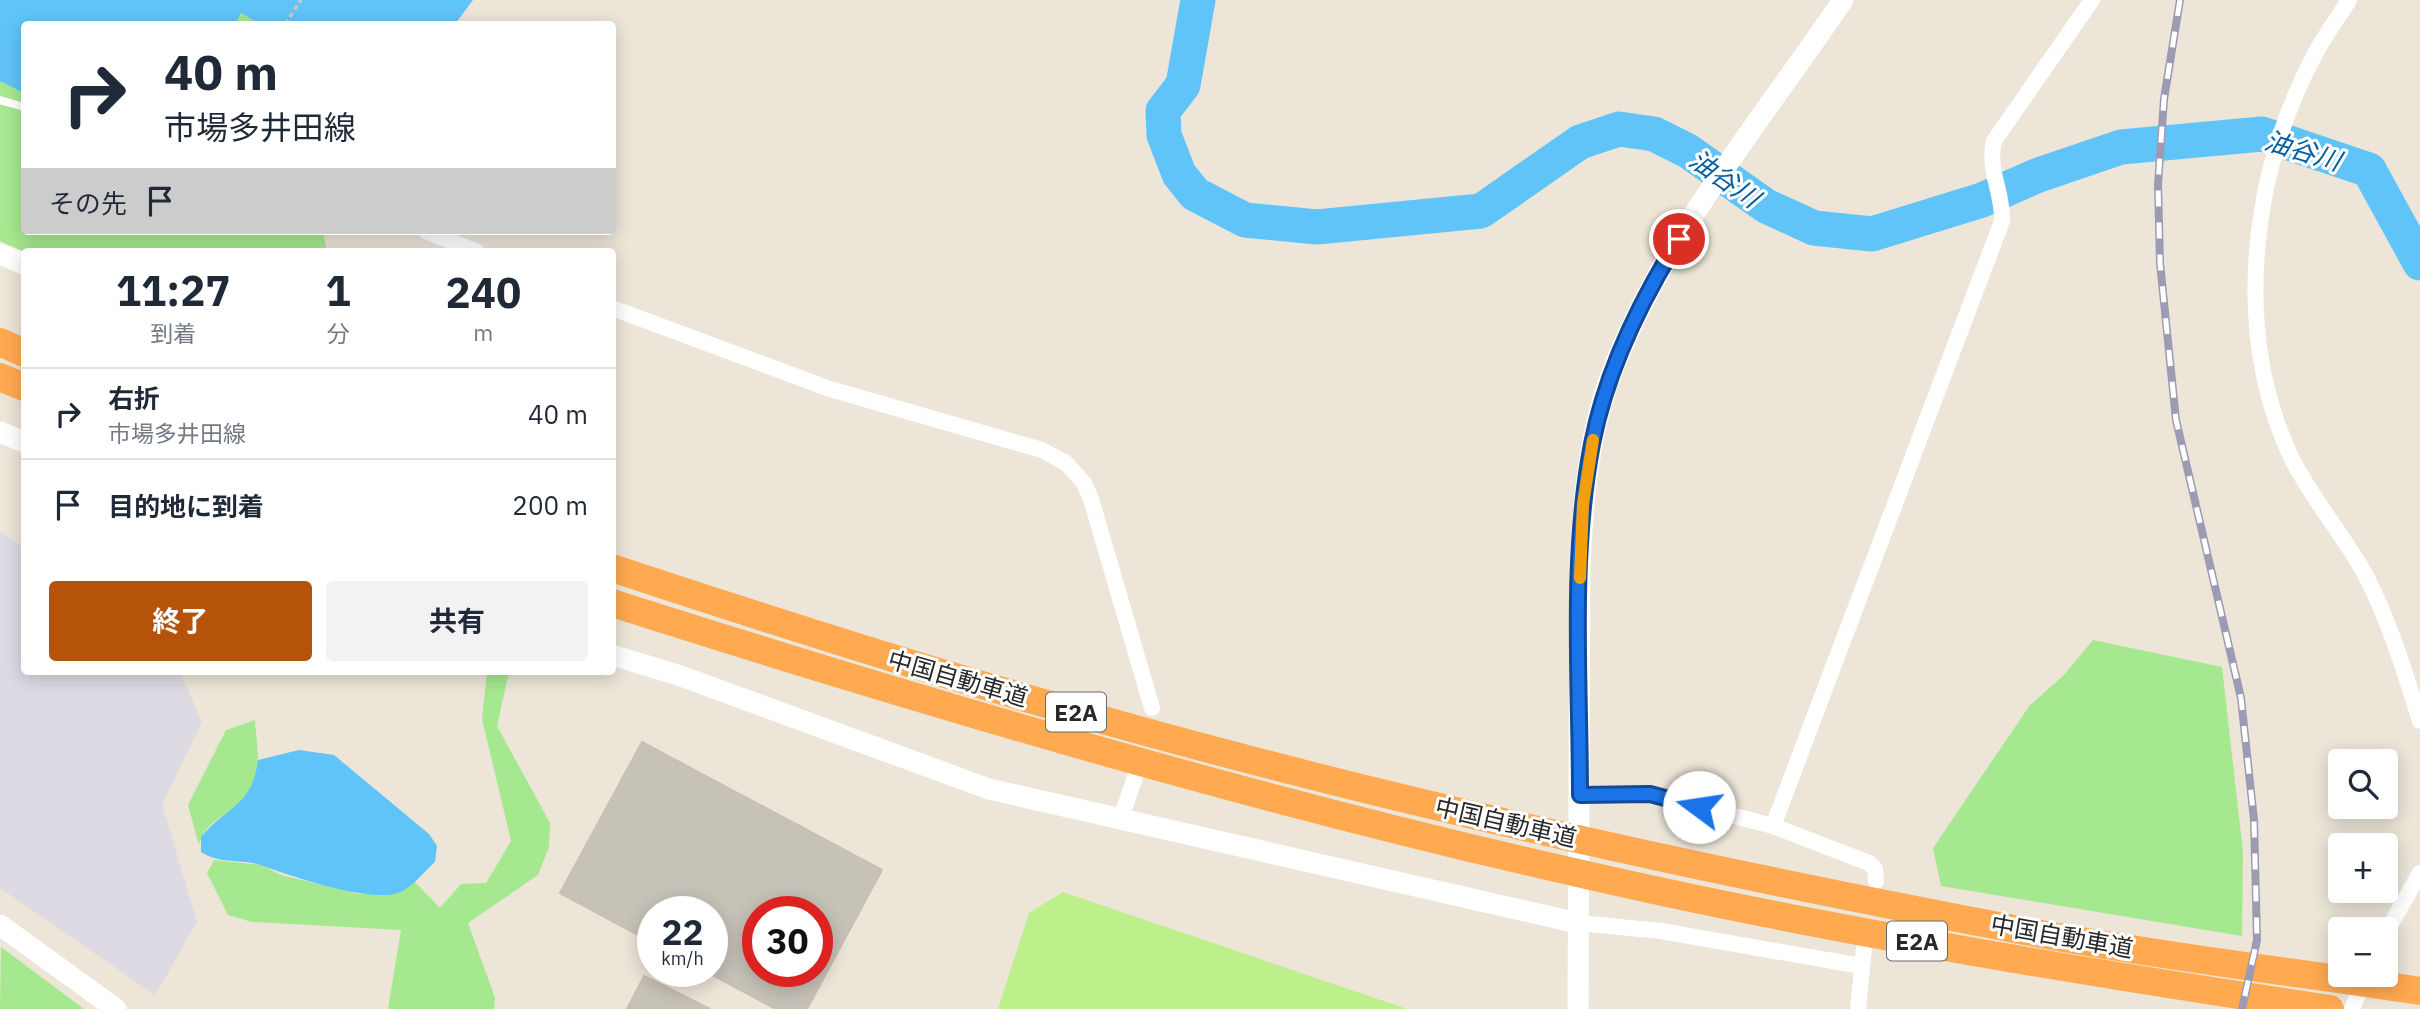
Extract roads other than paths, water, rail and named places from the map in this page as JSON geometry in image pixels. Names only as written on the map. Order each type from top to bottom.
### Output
[{"type":"highway","points":[[0,342],[21,352]]},
{"type":"highway","points":[[0,377],[21,386]]},
{"type":"highway","name":"中国自動車道","points":[[616,569],[849,646],[1105,721],[1352,786],[1546,832],[2048,935],[2420,991]]},
{"type":"highway","name":"中国自動車道","points":[[616,604],[836,674],[1094,750],[1614,881],[1865,931],[2330,1009]]},
{"type":"street","points":[[1578,1009],[1580,564],[1583,504],[1592,442],[1609,381],[1665,261],[1706,195],[1843,0]]},
{"type":"street","points":[[1773,826],[2001,221],[2002,208],[1990,161],[1994,141],[2092,0]]},
{"type":"street","points":[[2349,0],[2315,54],[2274,159],[2255,253],[2256,319],[2274,412],[2291,457],[2367,577],[2400,657],[2420,721]]},
{"type":"street","points":[[436,235],[467,248]]},
{"type":"street","points":[[0,254],[21,263]]},
{"type":"street","points":[[616,309],[830,389],[989,433],[1042,450],[1066,463],[1084,483],[1091,499],[1152,708]]},
{"type":"street","points":[[0,432],[21,441]]},
{"type":"street","points":[[616,656],[678,675],[989,789],[1120,821],[1578,923],[1661,931],[1861,966]]},
{"type":"street","points":[[1120,821],[1137,771]]},
{"type":"street","points":[[1580,795],[1650,794],[1773,826],[1869,863],[1875,869],[1875,881]]},
{"type":"street","points":[[2395,917],[2420,873]]},
{"type":"street","points":[[0,925],[116,1009]]},
{"type":"street","points":[[1858,1009],[1864,948]]},
{"type":"street","points":[[2352,1009],[2361,987]]},
{"type":"lane","points":[[0,100],[21,106]]},
{"type":"water","points":[[0,0],[473,0],[457,21],[255,21],[241,13],[237,21],[21,21],[21,92],[0,81]]},
{"type":"water","points":[[299,750],[334,755],[429,834],[437,846],[435,862],[403,891],[390,895],[373,895],[333,888],[255,864],[216,859],[201,852],[201,837],[244,797],[255,775],[258,760]]},
{"type":"waterway","name":"油谷川","points":[[1198,0],[1183,85],[1163,111],[1164,135],[1179,174],[1195,194],[1245,220],[1317,227],[1481,211],[1580,142],[1619,129],[1654,134],[1688,151],[1766,206],[1814,228],[1872,234],[1982,200],[2036,176],[2121,147],[2262,134],[2369,170],[2420,263]]},
{"type":"railway","points":[[2180,0],[2164,99],[2158,184],[2160,263],[2176,420],[2241,698],[2254,820],[2257,940],[2242,1009]]}]
